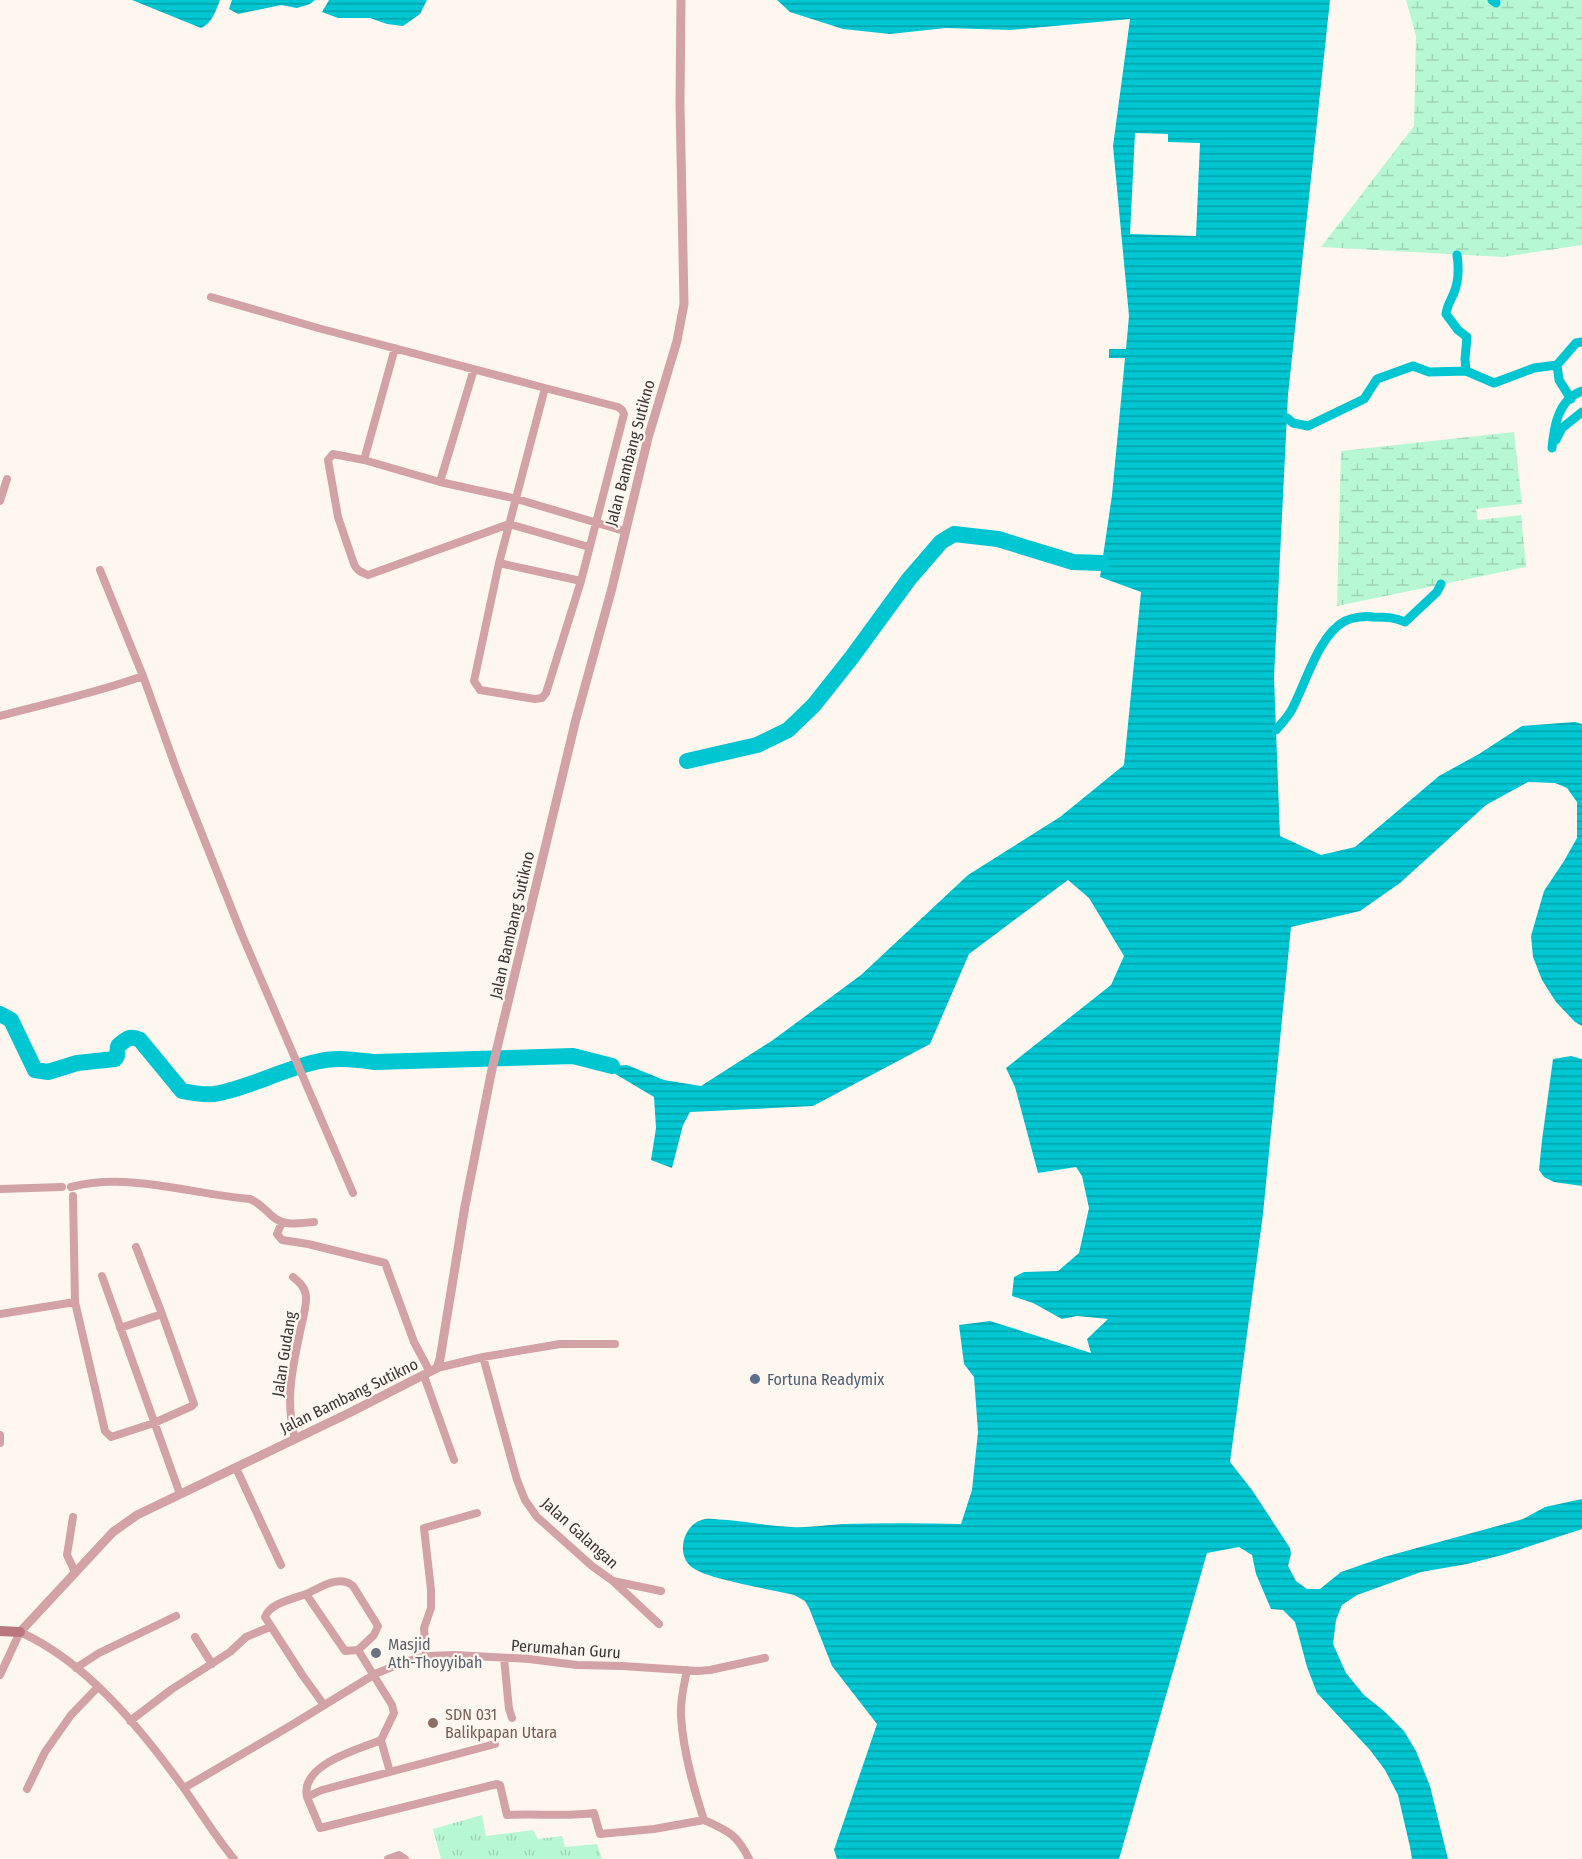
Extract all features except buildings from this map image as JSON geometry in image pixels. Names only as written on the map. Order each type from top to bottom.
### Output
[{"type":"main road","points":[[0,1631],[20,1632]]},
{"type":"street","name":"Jalan Bambang Sutikno","points":[[20,1632],[113,1533],[137,1515],[430,1372],[440,1359],[465,1206],[492,1069],[576,719],[609,598],[648,438],[677,341],[684,304],[680,103],[681,0]]},
{"type":"street","points":[[211,297],[318,328],[618,407],[623,411],[596,523],[546,693],[542,698],[535,699],[480,690],[474,681],[474,674],[499,563],[544,388]]},
{"type":"street","points":[[364,459],[395,348]]},
{"type":"street","points":[[440,482],[474,369]]},
{"type":"street","points":[[589,547],[509,524],[368,574],[362,573],[354,564],[339,518],[327,462],[333,454],[364,459],[440,482],[517,500],[624,531]]},
{"type":"street","points":[[0,501],[7,479]]},
{"type":"street","points":[[499,563],[580,581]]},
{"type":"street","points":[[100,570],[242,935],[353,1193]]},
{"type":"street","points":[[0,716],[89,693],[142,676]]},
{"type":"street","points":[[0,1189],[67,1187],[112,1181],[250,1199],[258,1202],[282,1222],[292,1224],[314,1222]]},
{"type":"street","points":[[73,1196],[75,1302],[105,1431],[111,1437],[154,1423],[194,1404],[136,1247]]},
{"type":"street","points":[[282,1222],[277,1234],[282,1240],[385,1263],[414,1342],[430,1372],[454,1460]]},
{"type":"street","points":[[102,1275],[180,1494]]},
{"type":"street","name":"Jalan Gudang","points":[[293,1277],[302,1285],[306,1296],[289,1394],[290,1418],[295,1439]]},
{"type":"street","points":[[0,1314],[75,1302]]},
{"type":"street","points":[[120,1328],[162,1314]]},
{"type":"street","points":[[430,1372],[483,1357],[560,1344],[615,1344]]},
{"type":"street","name":"Jalan Galangan","points":[[483,1357],[517,1480],[525,1500],[537,1517],[592,1566],[613,1581],[661,1591]]},
{"type":"street","points":[[0,1435],[0,1443]]},
{"type":"street","points":[[236,1468],[281,1565]]},
{"type":"street","points":[[426,1656],[424,1628],[431,1608],[431,1590],[424,1527],[477,1513]]},
{"type":"street","points":[[73,1517],[67,1555],[75,1572]]},
{"type":"street","points":[[613,1581],[659,1624]]},
{"type":"street","points":[[306,1594],[345,1651],[358,1650],[374,1635],[378,1626],[349,1582],[334,1582],[271,1608],[266,1612],[265,1617],[270,1627],[324,1705]]},
{"type":"street","points":[[76,1668],[99,1653],[176,1616]]},
{"type":"street","points":[[130,1721],[172,1689],[230,1652],[246,1637],[270,1627]]},
{"type":"street","points":[[0,1674],[20,1632],[53,1650],[76,1668],[149,1742],[234,1859]]},
{"type":"street","points":[[195,1637],[212,1664]]},
{"type":"street","points":[[358,1650],[375,1674],[392,1705],[394,1713],[381,1740],[390,1772]]},
{"type":"street","name":"Perumahan Guru","points":[[184,1788],[375,1674],[426,1656],[455,1655],[529,1659],[577,1665],[687,1670],[710,1670],[765,1658]]},
{"type":"street","points":[[504,1658],[512,1718]]},
{"type":"street","points":[[687,1670],[681,1714],[686,1753],[704,1820]]},
{"type":"street","points":[[27,1789],[45,1752],[70,1715],[98,1688]]},
{"type":"street","points":[[381,1740],[326,1762],[315,1773],[306,1791],[320,1828],[497,1784],[500,1785],[507,1815],[572,1816],[594,1813],[600,1834],[704,1820],[729,1831],[741,1843],[749,1859]]},
{"type":"street","points":[[307,1797],[322,1790],[495,1744]]},
{"type":"street","points":[[388,1859],[399,1855],[405,1859]]},
{"type":"green space","points":[[1406,0],[1582,0],[1582,245],[1503,257],[1321,247],[1414,126],[1416,36]]},
{"type":"green space","points":[[1514,432],[1522,504],[1476,509],[1478,520],[1521,515],[1526,567],[1337,606],[1341,451]]},
{"type":"green space","points":[[482,1815],[486,1836],[533,1830],[538,1839],[562,1836],[565,1847],[597,1844],[602,1859],[441,1859],[433,1829]]},
{"type":"water","points":[[132,0],[220,0],[211,20],[201,28]]},
{"type":"water","points":[[232,0],[315,0],[297,8],[281,5],[238,14],[229,9]]},
{"type":"water","points":[[329,0],[427,0],[420,14],[403,26],[387,24],[370,18],[338,18],[322,12]]},
{"type":"water","points":[[777,0],[1330,0],[1288,395],[1274,677],[1280,836],[1321,855],[1355,847],[1439,776],[1522,726],[1575,722],[1582,724],[1582,1026],[1575,1022],[1556,1002],[1542,980],[1533,957],[1531,936],[1544,891],[1577,838],[1577,802],[1567,788],[1555,783],[1528,782],[1486,805],[1400,883],[1360,911],[1291,927],[1263,1214],[1230,1462],[1252,1490],[1290,1548],[1288,1566],[1296,1581],[1307,1589],[1320,1589],[1341,1572],[1384,1557],[1523,1519],[1545,1507],[1582,1499],[1582,1529],[1506,1554],[1421,1572],[1357,1595],[1342,1605],[1336,1620],[1333,1644],[1346,1673],[1364,1695],[1404,1731],[1416,1751],[1430,1786],[1448,1859],[1412,1859],[1398,1795],[1385,1770],[1370,1750],[1317,1693],[1307,1667],[1295,1622],[1283,1610],[1271,1609],[1256,1574],[1252,1555],[1239,1547],[1207,1553],[1119,1859],[837,1859],[834,1850],[877,1724],[832,1666],[805,1601],[794,1595],[701,1572],[687,1562],[684,1555],[684,1540],[687,1532],[698,1521],[705,1519],[798,1527],[842,1524],[961,1524],[972,1490],[978,1432],[974,1377],[964,1364],[959,1325],[990,1321],[1091,1353],[1087,1339],[1108,1319],[1077,1316],[1062,1319],[1033,1303],[1012,1296],[1014,1277],[1024,1272],[1058,1271],[1079,1253],[1089,1208],[1082,1176],[1076,1167],[1038,1173],[1015,1087],[1006,1068],[1111,985],[1124,956],[1089,898],[1068,880],[969,954],[930,1044],[813,1106],[690,1112],[683,1125],[672,1168],[651,1160],[656,1128],[654,1097],[612,1072],[612,1066],[627,1065],[664,1080],[701,1086],[773,1040],[861,975],[968,875],[1060,817],[1124,765],[1141,592],[1100,577],[1112,495],[1125,358],[1109,358],[1109,349],[1126,349],[1129,316],[1113,146],[1130,19],[1011,30],[946,28],[890,34],[843,29],[790,12]]},
{"type":"water","points":[[1571,1056],[1582,1059],[1582,1186],[1554,1182],[1544,1177],[1539,1170],[1553,1059]]},
{"type":"pier","points":[[1135,133],[1168,134],[1168,142],[1200,143],[1196,236],[1130,234]]},
{"type":"waterway","points":[[1492,0],[1496,3]]},
{"type":"waterway","points":[[1457,255],[1457,280],[1446,314],[1458,330],[1467,337],[1466,371]]},
{"type":"waterway","points":[[1287,418],[1293,423],[1308,426],[1364,399],[1377,379],[1413,366],[1429,372],[1466,371],[1494,383],[1534,368],[1557,365],[1576,343],[1582,342]]},
{"type":"waterway","points":[[1557,365],[1559,380],[1571,399]]},
{"type":"waterway","points":[[1552,448],[1554,431],[1562,407],[1574,395],[1582,391]]},
{"type":"waterway","points":[[1556,440],[1562,428],[1582,412]]},
{"type":"waterway","points":[[687,761],[757,745],[788,730],[814,705],[909,579],[941,542],[954,534],[998,539],[1073,562],[1102,563]]},
{"type":"waterway","points":[[1276,730],[1291,711],[1320,649],[1336,628],[1345,621],[1363,617],[1389,618],[1405,622],[1437,592],[1441,584]]},
{"type":"waterway","points":[[0,1014],[11,1020],[35,1070],[48,1072],[77,1063],[115,1059],[118,1046],[133,1038],[140,1040],[182,1091],[202,1094],[227,1091],[293,1068],[333,1059],[375,1062],[573,1056],[612,1066]]},
{"type":"place","name":"Fortuna Readymix","points":[[755,1379]]},
{"type":"place","name":"Masjid Ath-Thoyyibah","points":[[376,1653]]},
{"type":"place","name":"SDN 031 Balikpapan Utara","points":[[433,1723]]}]
